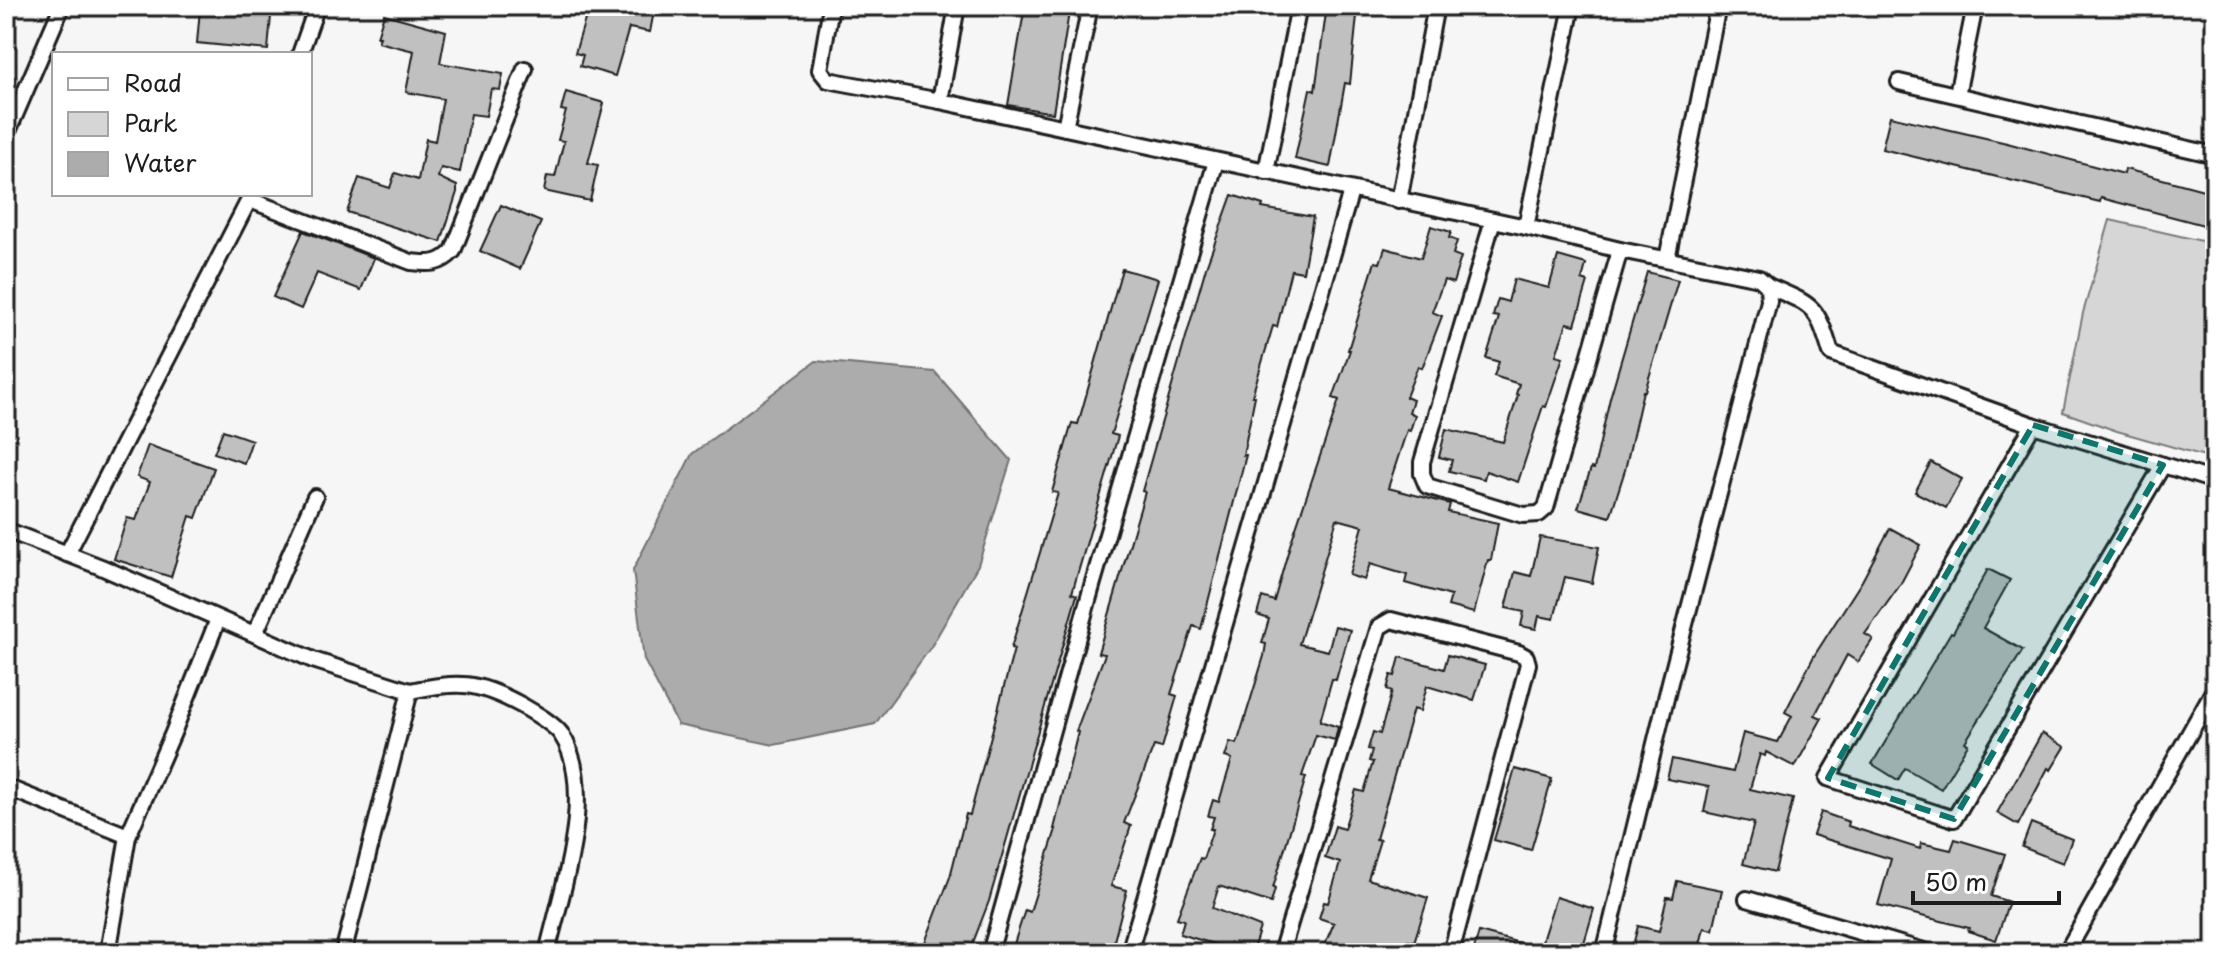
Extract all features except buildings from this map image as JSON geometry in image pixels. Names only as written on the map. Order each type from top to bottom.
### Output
[{"type":"street","points":[[6,136],[62,6]]},
{"type":"street","points":[[301,52],[317,6]]},
{"type":"street","points":[[831,6],[820,70],[828,80],[940,101],[1759,278],[1768,286],[1809,304],[1822,324],[1831,353],[2033,425],[2215,481]]},
{"type":"street","points":[[940,101],[957,6]]},
{"type":"street","points":[[1065,128],[1090,6]]},
{"type":"street","points":[[1266,172],[1299,6]]},
{"type":"street","points":[[1399,201],[1436,6]]},
{"type":"street","points":[[1526,227],[1572,6]]},
{"type":"street","points":[[1667,259],[1718,6]]},
{"type":"street","points":[[1957,95],[1975,6]]},
{"type":"street","points":[[67,554],[251,197],[411,262],[431,264],[445,259],[453,251],[525,69]]},
{"type":"street","points":[[1899,82],[2215,155]]},
{"type":"street","points":[[990,953],[1087,601],[1216,161]]},
{"type":"street","points":[[1129,953],[1351,191]]},
{"type":"street","points":[[1493,220],[1422,462],[1422,474],[1427,486],[1523,515],[1539,514],[1546,508],[1620,250]]},
{"type":"street","points":[[1604,953],[1670,682],[1769,301],[1768,286]]},
{"type":"street","points":[[2033,425],[1828,778],[1954,819],[2163,465]]},
{"type":"street","points":[[255,634],[315,497]]},
{"type":"street","points":[[6,530],[313,660],[410,691],[451,683],[475,686],[499,693],[559,731],[575,763],[579,794],[576,822],[547,953]]},
{"type":"street","points":[[108,953],[128,836],[218,619]]},
{"type":"street","points":[[1281,953],[1379,627],[1391,620],[1519,653],[1526,657],[1528,664],[1451,953]]},
{"type":"street","points":[[2072,951],[2215,688]]},
{"type":"street","points":[[343,953],[410,691]]},
{"type":"street","points":[[6,787],[128,836]]},
{"type":"street","points":[[1747,899],[1931,953]]},
{"type":"highlighted area","points":[[2033,425],[2163,465],[1954,819],[1828,778]]},
{"type":"green space","points":[[2110,220],[2215,244],[2215,459],[2063,412],[2083,313]]},
{"type":"water","points":[[816,361],[935,372],[1011,460],[978,565],[931,647],[875,724],[774,745],[678,725],[644,660],[633,570],[692,454]]}]
